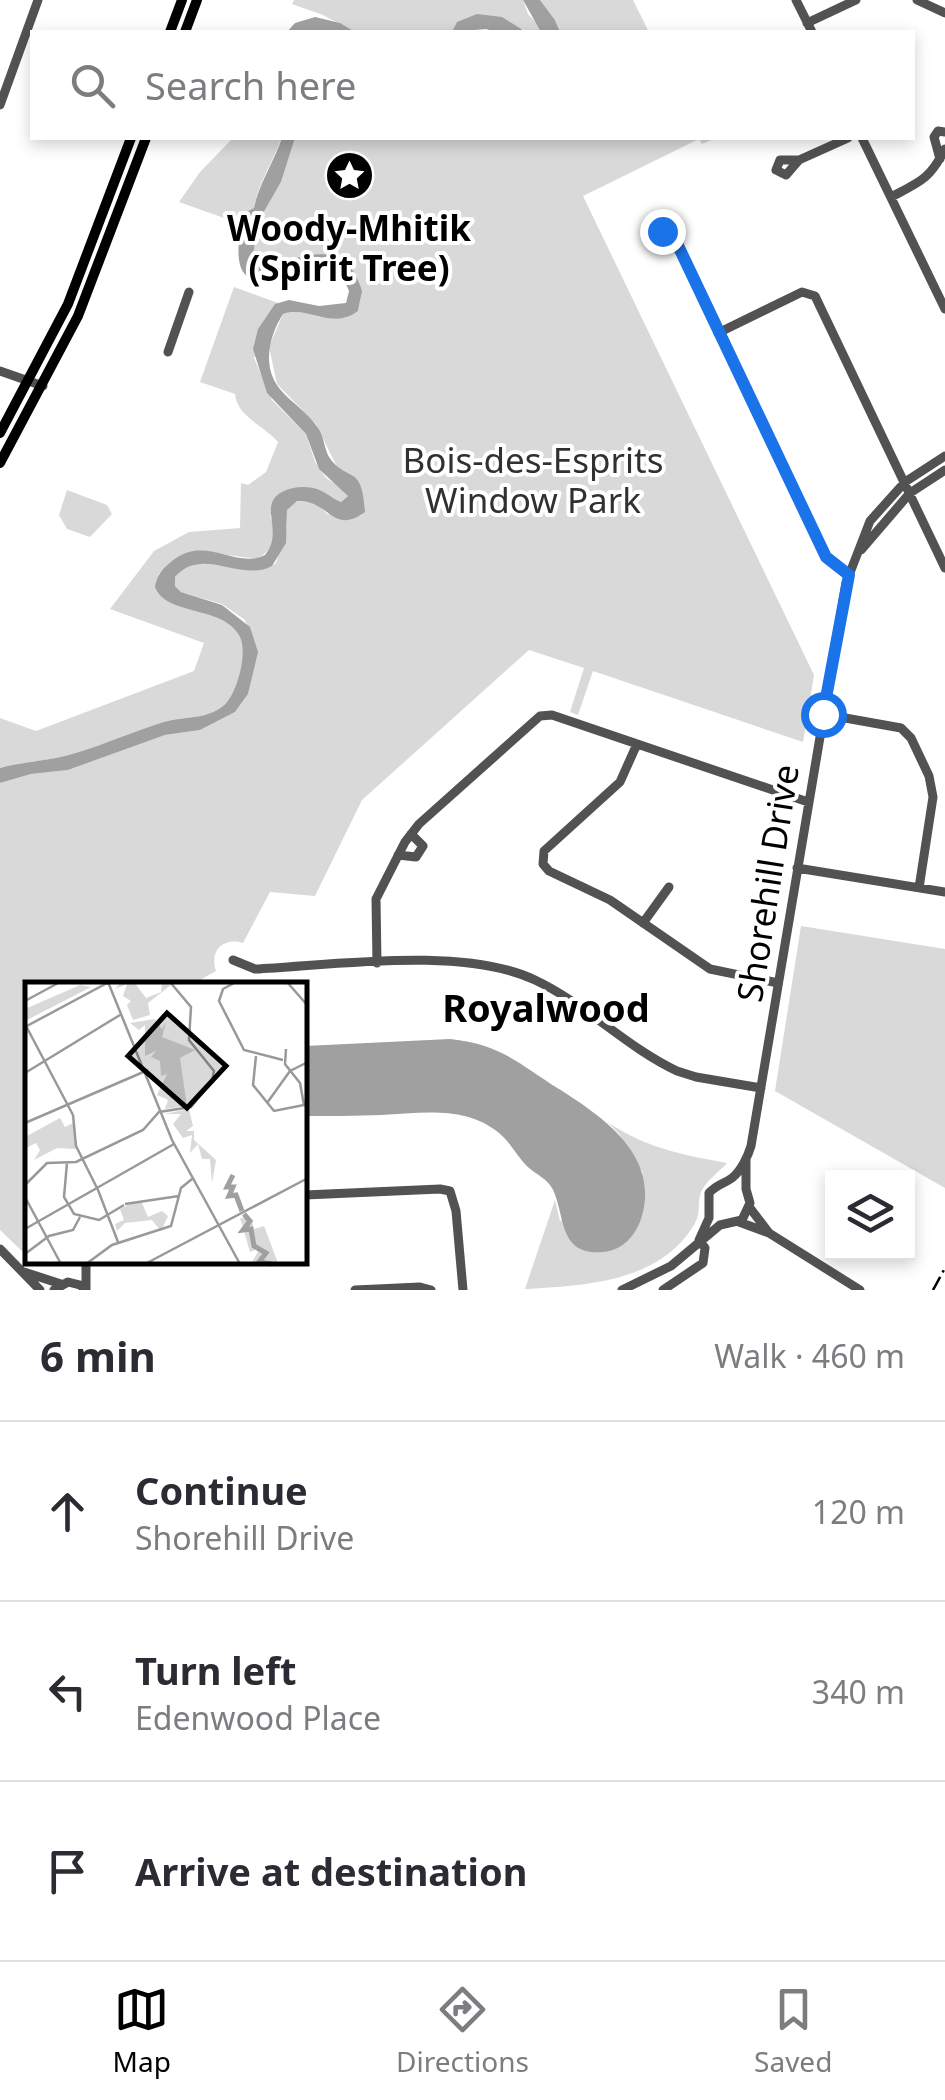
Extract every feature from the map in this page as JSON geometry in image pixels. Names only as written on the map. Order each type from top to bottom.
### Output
[{"type":"main road","points":[[171,30],[182,0]]},
{"type":"main road","points":[[186,30],[197,0]]},
{"type":"main road","points":[[10,446],[0,432],[68,304],[129,140]]},
{"type":"main road","points":[[0,463],[86,298],[145,140]]},
{"type":"street","points":[[796,0],[810,28],[856,0]]},
{"type":"street","points":[[917,0],[945,13]]},
{"type":"street","points":[[0,105],[36,1]]},
{"type":"street","points":[[890,196],[924,180],[942,154],[934,137],[938,131],[945,132]]},
{"type":"street","points":[[799,160],[844,140]]},
{"type":"street","points":[[863,140],[945,309]]},
{"type":"street","points":[[673,235],[826,557],[849,575]]},
{"type":"street","points":[[168,352],[189,292]]},
{"type":"street","points":[[718,333],[802,292],[814,296],[945,568]]},
{"type":"street","points":[[0,370],[43,386]]},
{"type":"street","name":"Shorehill Drive","points":[[750,1208],[746,1160],[754,1133],[849,575],[870,522],[905,482],[945,456]]},
{"type":"street","name":"Shorehill Drive","points":[[856,556],[910,494],[945,470]]},
{"type":"street","points":[[377,963],[376,904],[411,834],[540,716],[552,714],[808,802]]},
{"type":"street","points":[[823,714],[900,728],[911,738],[929,776],[932,798],[919,888]]},
{"type":"street","points":[[637,744],[620,782],[544,850],[542,858],[549,871],[588,888],[710,969],[778,983]]},
{"type":"street","points":[[398,855],[416,857],[422,852],[424,846],[411,834]]},
{"type":"street","points":[[798,868],[945,892]]},
{"type":"street","points":[[643,922],[668,886]]},
{"type":"street","points":[[233,960],[255,969],[454,960],[510,970],[562,994],[668,1067],[696,1078],[761,1088]]},
{"type":"street","name":"Shorehill Drive","points":[[663,1290],[703,1263],[705,1248],[700,1240],[710,1212],[712,1190],[728,1181],[746,1160]]},
{"type":"street","points":[[728,1181],[746,1189]]},
{"type":"street","points":[[308,1195],[440,1188],[450,1192],[456,1211],[463,1290]]},
{"type":"street","points":[[739,1222],[750,1208],[769,1233]]},
{"type":"street","points":[[710,1212],[724,1224]]},
{"type":"street","points":[[622,1290],[671,1266],[724,1224],[739,1222],[769,1233],[860,1290]]},
{"type":"street","points":[[0,1249],[40,1290]]},
{"type":"street","points":[[61,1285],[82,1265]]},
{"type":"street","points":[[22,1270],[86,1290],[85,1265]]},
{"type":"street","points":[[354,1290],[431,1290]]},
{"type":"green space","points":[[294,0],[523,0],[528,14],[542,29],[525,30],[474,18],[454,30],[351,30],[292,4]]},
{"type":"green space","points":[[540,0],[633,0],[648,30],[559,30]]},
{"type":"green space","points":[[231,140],[281,140],[254,208],[244,213],[241,224],[179,202],[200,172]]},
{"type":"green space","name":"Bois-des-Esprits Window Park","points":[[294,140],[697,140],[583,196],[814,675],[803,742],[593,671],[578,715],[570,712],[584,668],[529,650],[362,800],[315,896],[270,892],[243,943],[229,942],[219,947],[214,957],[216,971],[196,982],[25,982],[25,1254],[0,1230],[0,783],[31,774],[68,770],[165,735],[200,730],[235,712],[248,694],[257,652],[245,620],[222,604],[181,592],[175,586],[175,577],[199,564],[251,570],[276,563],[287,527],[287,509],[297,501],[316,502],[327,514],[361,516],[316,424],[277,384],[269,347],[283,314],[339,319],[358,311],[358,283],[344,262],[333,257],[256,260],[253,256],[258,222],[281,182]]},
{"type":"green space","points":[[234,287],[278,303],[254,358],[272,400],[306,434],[315,462],[326,478],[348,492],[348,496],[341,502],[316,489],[270,516],[273,540],[258,558],[193,552],[182,555],[158,575],[227,623],[242,641],[240,673],[232,695],[220,709],[161,723],[75,754],[0,768],[0,718],[36,731],[194,671],[204,643],[110,609],[154,551],[189,532],[240,528],[241,483],[248,485],[266,472],[278,442],[246,415],[235,394],[200,382]]},
{"type":"green space","points":[[67,490],[107,505],[112,514],[90,537],[67,529],[59,515]]},
{"type":"green space","points":[[801,926],[945,949],[945,1188],[775,1091]]},
{"type":"green space","points":[[608,1122],[651,1144],[727,1163],[701,1192],[695,1223],[681,1243],[663,1258],[620,1277],[525,1289],[555,1200],[560,1221],[643,1173]]},
{"type":"shaded area","points":[[523,0],[540,0],[559,30],[540,30]]},
{"type":"shaded area","points":[[477,14],[502,17],[523,30],[453,30],[457,22]]},
{"type":"shaded area","points":[[315,17],[352,30],[289,30],[295,23]]},
{"type":"shaded area","points":[[281,140],[294,140],[281,182],[258,222],[253,256],[264,262],[324,254],[339,258],[352,270],[362,291],[358,311],[348,317],[283,314],[271,341],[269,361],[279,388],[318,428],[329,457],[361,486],[365,512],[354,518],[337,519],[316,505],[297,501],[287,510],[286,543],[272,566],[247,570],[197,564],[175,577],[175,586],[181,592],[222,605],[250,627],[258,652],[248,694],[235,712],[200,730],[165,735],[68,770],[31,774],[0,783],[0,768],[67,756],[164,722],[209,714],[223,706],[233,693],[240,672],[243,651],[239,635],[220,619],[170,603],[155,587],[159,576],[172,561],[197,551],[243,558],[265,555],[273,537],[272,504],[286,490],[313,488],[341,502],[348,496],[319,469],[306,434],[267,393],[253,349],[258,329],[275,304],[289,300],[319,306],[346,303],[349,291],[343,277],[318,265],[260,279],[243,272],[238,254],[240,231],[244,213],[254,208]]},
{"type":"shaded area","points":[[450,1039],[483,1045],[509,1056],[577,1100],[625,1142],[643,1177],[645,1197],[635,1231],[617,1248],[603,1252],[578,1247],[570,1240],[550,1185],[525,1164],[499,1133],[472,1118],[427,1112],[308,1116],[308,1046]]},
{"type":"railway","points":[[933,1290],[945,1268]]},
{"type":"place","name":"Woody-Mhitik (Spirit Tree)","points":[[349,175]]},
{"type":"district","name":"Royalwood","points":[[546,1007]]},
{"type":"route","points":[[662,231],[673,235],[826,557],[849,575],[823,714]]}]
